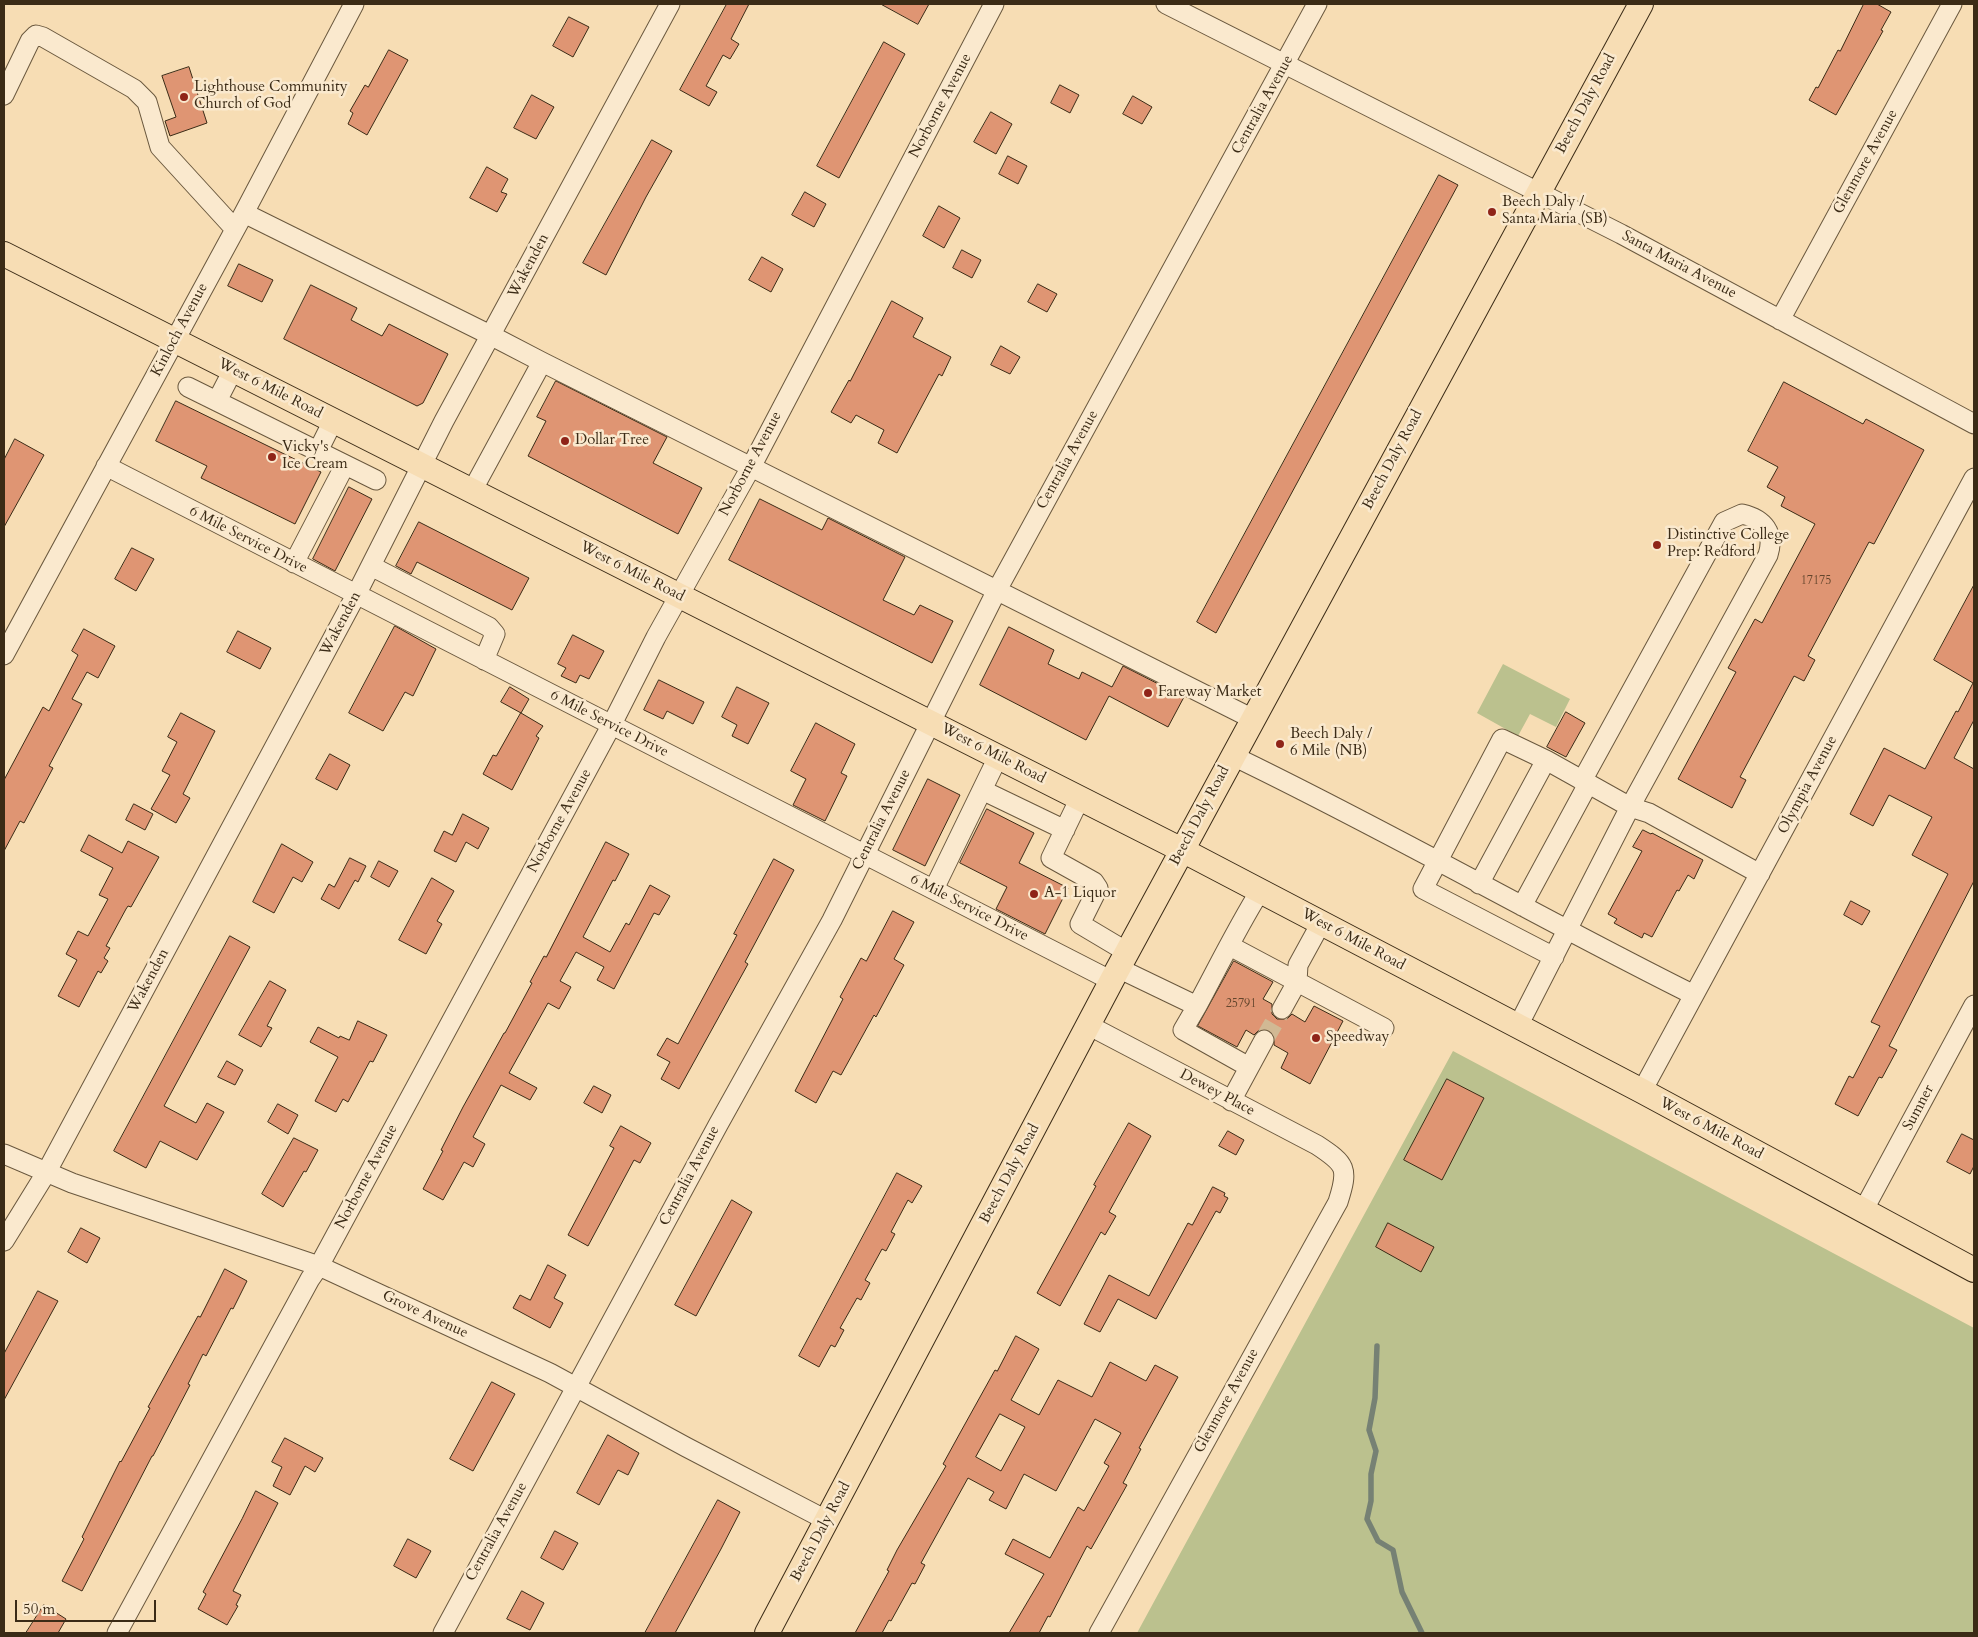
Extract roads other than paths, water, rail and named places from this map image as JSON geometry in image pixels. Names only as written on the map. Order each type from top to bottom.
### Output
[{"type":"main road","name":"Beech Daly Road","points":[[767,1633],[828,1521],[1119,967],[1641,4]]},
{"type":"main road","name":"West 6 Mile Road","points":[[4,254],[1182,850],[1642,1091],[1974,1270]]},
{"type":"street","name":"Kinloch Avenue","points":[[4,655],[354,4]]},
{"type":"street","name":"Wakenden","points":[[4,1241],[46,1173],[356,595],[422,465],[670,4]]},
{"type":"street","name":"Norborne Avenue","points":[[117,1633],[310,1278],[319,1266],[611,726],[656,637],[750,467],[994,4]]},
{"type":"street","name":"Santa Maria Avenue","points":[[1166,4],[1621,234],[1974,424]]},
{"type":"street","name":"Centralia Avenue","points":[[443,1633],[718,1125],[832,920],[997,590],[1317,4]]},
{"type":"street","name":"Glenmore Avenue","points":[[1780,320],[1952,4]]},
{"type":"street","points":[[4,95],[30,41],[36,35],[43,36],[134,89],[147,102],[160,147],[239,221],[492,336],[1253,719]]},
{"type":"street","points":[[472,491],[542,362]]},
{"type":"street","points":[[217,401],[232,370]]},
{"type":"street","points":[[188,387],[376,480]]},
{"type":"street","points":[[318,452],[333,421]]},
{"type":"street","points":[[294,563],[345,464]]},
{"type":"street","name":"6 Mile Service Drive","points":[[106,466],[611,726],[934,889],[1119,967]]},
{"type":"street","name":"Olympia Avenue","points":[[1642,1091],[1974,478]]},
{"type":"street","points":[[1518,1026],[1630,807],[1768,555],[1771,547],[1771,537],[1767,528],[1756,519],[1742,514],[1724,522],[1585,782],[1522,906]]},
{"type":"street","points":[[371,566],[489,627],[495,634],[484,660]]},
{"type":"street","points":[[1554,957],[1423,889],[1502,739],[1546,760],[1630,807],[1649,813],[1760,874]]},
{"type":"street","points":[[1233,756],[1298,787],[1479,884],[1694,995]]},
{"type":"street","points":[[934,889],[998,757]]},
{"type":"street","points":[[1479,884],[1546,760]]},
{"type":"street","points":[[982,790],[1065,830]]},
{"type":"street","points":[[1080,798],[1051,858],[1094,882],[1098,888],[1080,924],[1119,967],[1197,1006]]},
{"type":"street","points":[[1249,1067],[1183,1030],[1230,946],[1235,932],[1260,891]]},
{"type":"street","points":[[1282,1009],[1298,982],[1298,965],[1321,923]]},
{"type":"street","points":[[1230,946],[1384,1028]]},
{"type":"street","name":"Sumner","points":[[1863,1211],[1974,1005]]},
{"type":"street","name":"Dewey Place","points":[[1088,1025],[1317,1145],[1343,1166]]},
{"type":"street","points":[[1231,1101],[1264,1040]]},
{"type":"street","name":"Grove Avenue","points":[[4,1154],[72,1184],[319,1266],[550,1373],[828,1521]]},
{"type":"street","name":"Glenmore Avenue","points":[[1099,1633],[1338,1202],[1345,1181],[1343,1166]]},
{"type":"waterway","points":[[1377,1346],[1375,1398],[1369,1430],[1376,1451],[1371,1474],[1371,1501],[1367,1519],[1378,1541],[1393,1550],[1402,1592],[1422,1633]]},
{"type":"tunnel","points":[[1264,1040],[1282,1009]]},
{"type":"place","name":"Lighthouse Community Church of God","points":[[184,97]]},
{"type":"place","name":"Beech Daly / Santa Maria (SB)","points":[[1492,212]]},
{"type":"place","name":"Dollar Tree","points":[[565,441]]},
{"type":"place","name":"Vicky's Ice Cream","points":[[272,457]]},
{"type":"place","name":"Distinctive College Prep: Redford","points":[[1657,545]]},
{"type":"place","name":"Fareway Market","points":[[1148,693]]},
{"type":"place","name":"Beech Daly / 6 Mile (NB)","points":[[1280,744]]},
{"type":"place","name":"A-1 Liquor","points":[[1034,894]]},
{"type":"place","name":"Speedway","points":[[1316,1038]]}]
